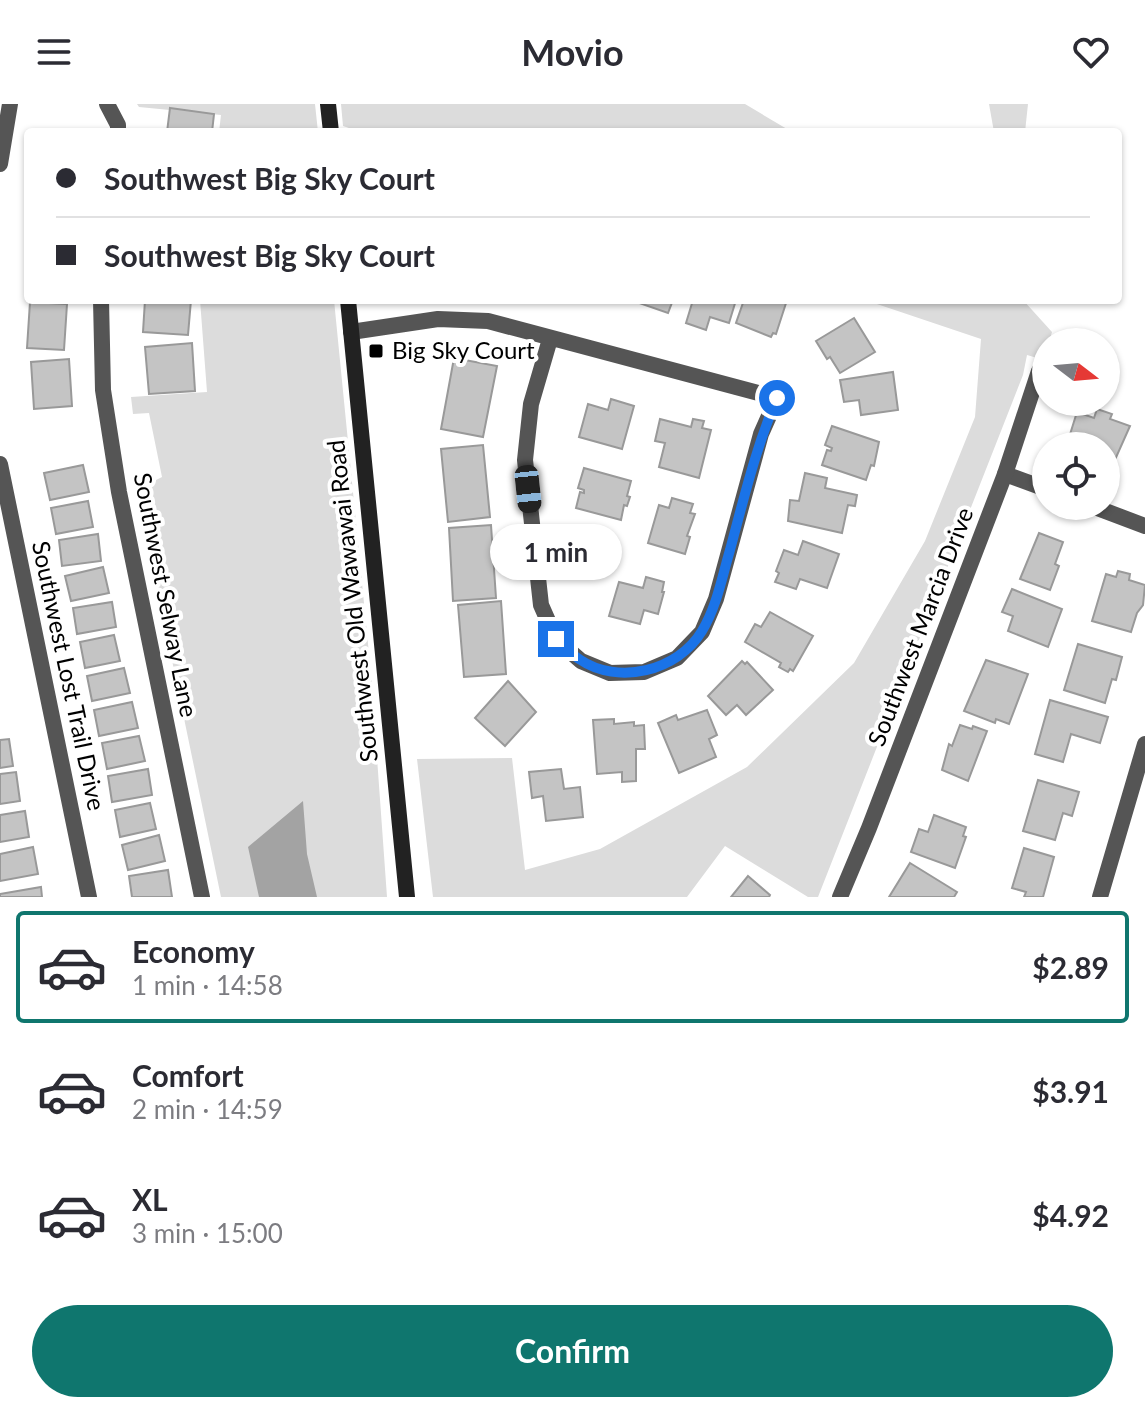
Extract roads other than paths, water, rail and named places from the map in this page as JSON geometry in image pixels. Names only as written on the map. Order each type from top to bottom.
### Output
[{"type":"main road","points":[[328,104],[331,128]]},
{"type":"main road","name":"Southwest Old Wawawai Road","points":[[348,304],[407,897]]},
{"type":"street","points":[[0,164],[10,104]]},
{"type":"street","points":[[107,104],[118,128]]},
{"type":"street","name":"Southwest Selway Lane","points":[[101,304],[103,390],[119,492],[202,897]]},
{"type":"street","points":[[351,332],[438,319],[488,321],[777,398],[761,434],[716,599],[702,632],[677,658],[644,672],[610,673],[581,661],[556,639],[541,605],[525,460],[531,404],[550,339]]},
{"type":"street","name":"Southwest Marcia Drive","points":[[840,897],[1005,474],[1032,392]]},
{"type":"street","name":"Southwest Lost Trail Drive","points":[[0,464],[89,897]]},
{"type":"street","points":[[1005,474],[1032,484]]},
{"type":"street","points":[[1120,517],[1145,526]]},
{"type":"street","points":[[1100,897],[1145,744]]},
{"type":"place","name":"Big Sky Court","points":[[376,351]]}]
